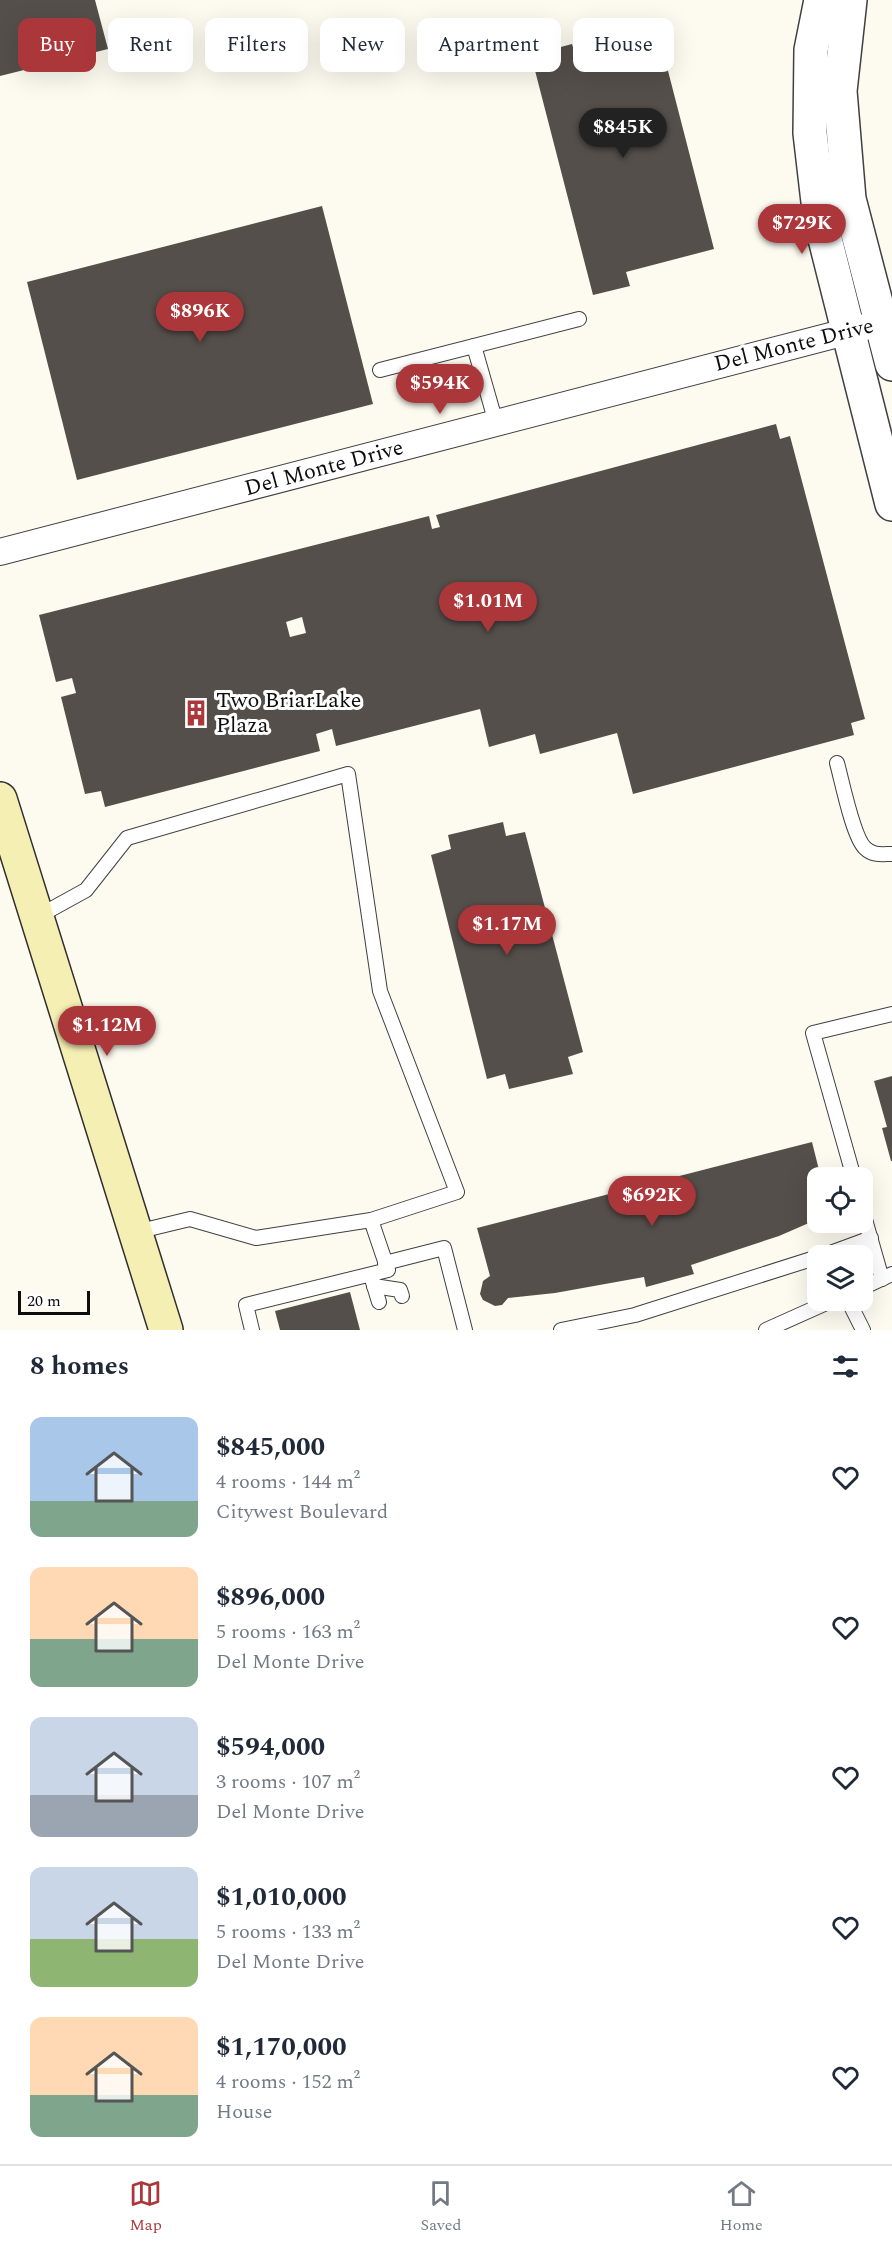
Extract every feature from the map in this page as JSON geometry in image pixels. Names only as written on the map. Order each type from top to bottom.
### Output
[{"type":"main road","points":[[0,799],[166,1330]]},
{"type":"street","points":[[821,0],[811,50],[810,133],[820,219],[892,504]]},
{"type":"street","points":[[850,0],[840,91],[849,199],[887,321],[892,364]]},
{"type":"street","name":"Del Monte Drive","points":[[0,552],[887,321]]},
{"type":"lane","points":[[380,370],[579,319]]},
{"type":"lane","points":[[474,346],[496,423]]},
{"type":"lane","points":[[837,763],[857,835],[864,848],[876,855],[892,854]]},
{"type":"lane","points":[[37,917],[86,890],[127,838],[348,774],[380,991],[457,1192],[371,1220],[256,1238],[190,1219],[135,1232]]},
{"type":"lane","points":[[851,1167],[813,1033],[892,1014]]},
{"type":"lane","points":[[252,1330],[246,1305],[372,1280],[388,1270],[371,1220]]},
{"type":"lane","points":[[869,1233],[887,1277],[873,1283]]},
{"type":"lane","points":[[852,1245],[871,1238]]},
{"type":"lane","points":[[385,1263],[444,1248],[465,1330]]},
{"type":"lane","points":[[561,1330],[635,1315],[807,1260]]},
{"type":"lane","points":[[372,1280],[400,1290],[402,1296]]},
{"type":"lane","points":[[372,1280],[379,1302]]},
{"type":"lane","points":[[766,1330],[808,1311]]},
{"type":"lane","points":[[854,1311],[863,1330]]},
{"type":"building","points":[[0,0],[95,0],[108,49],[96,52],[96,18],[18,18],[18,72],[0,76]]},
{"type":"building","points":[[572,44],[573,72],[668,72],[714,249],[626,272],[630,286],[593,295],[535,72],[561,72],[561,47]]},
{"type":"building","points":[[322,206],[373,404],[77,480],[27,282]]},
{"type":"building","points":[[776,424],[780,439],[790,436],[865,719],[851,723],[854,735],[633,794],[617,733],[540,754],[535,734],[489,747],[480,709],[336,746],[332,729],[316,734],[320,751],[105,807],[101,791],[85,794],[61,697],[76,693],[72,678],[56,682],[39,615],[429,516],[432,529],[440,527],[436,515]],"holes":[[[302,617],[306,633],[290,637],[286,622]]]},
{"type":"building","points":[[503,822],[506,836],[525,832],[583,1052],[568,1057],[573,1074],[509,1089],[505,1074],[487,1079],[431,855],[451,849],[448,835]]},
{"type":"building","points":[[892,1076],[891,1161],[882,1128],[887,1127],[874,1081]]},
{"type":"building","points":[[812,1142],[818,1167],[807,1167],[807,1224],[779,1236],[691,1265],[694,1274],[646,1287],[644,1277],[555,1293],[508,1298],[502,1305],[495,1306],[483,1300],[480,1294],[483,1281],[490,1276],[477,1228]]},
{"type":"building","points":[[350,1292],[360,1330],[280,1330],[275,1311]]},
{"type":"place","name":"Two BriarLake Plaza","points":[[196,713]]}]
